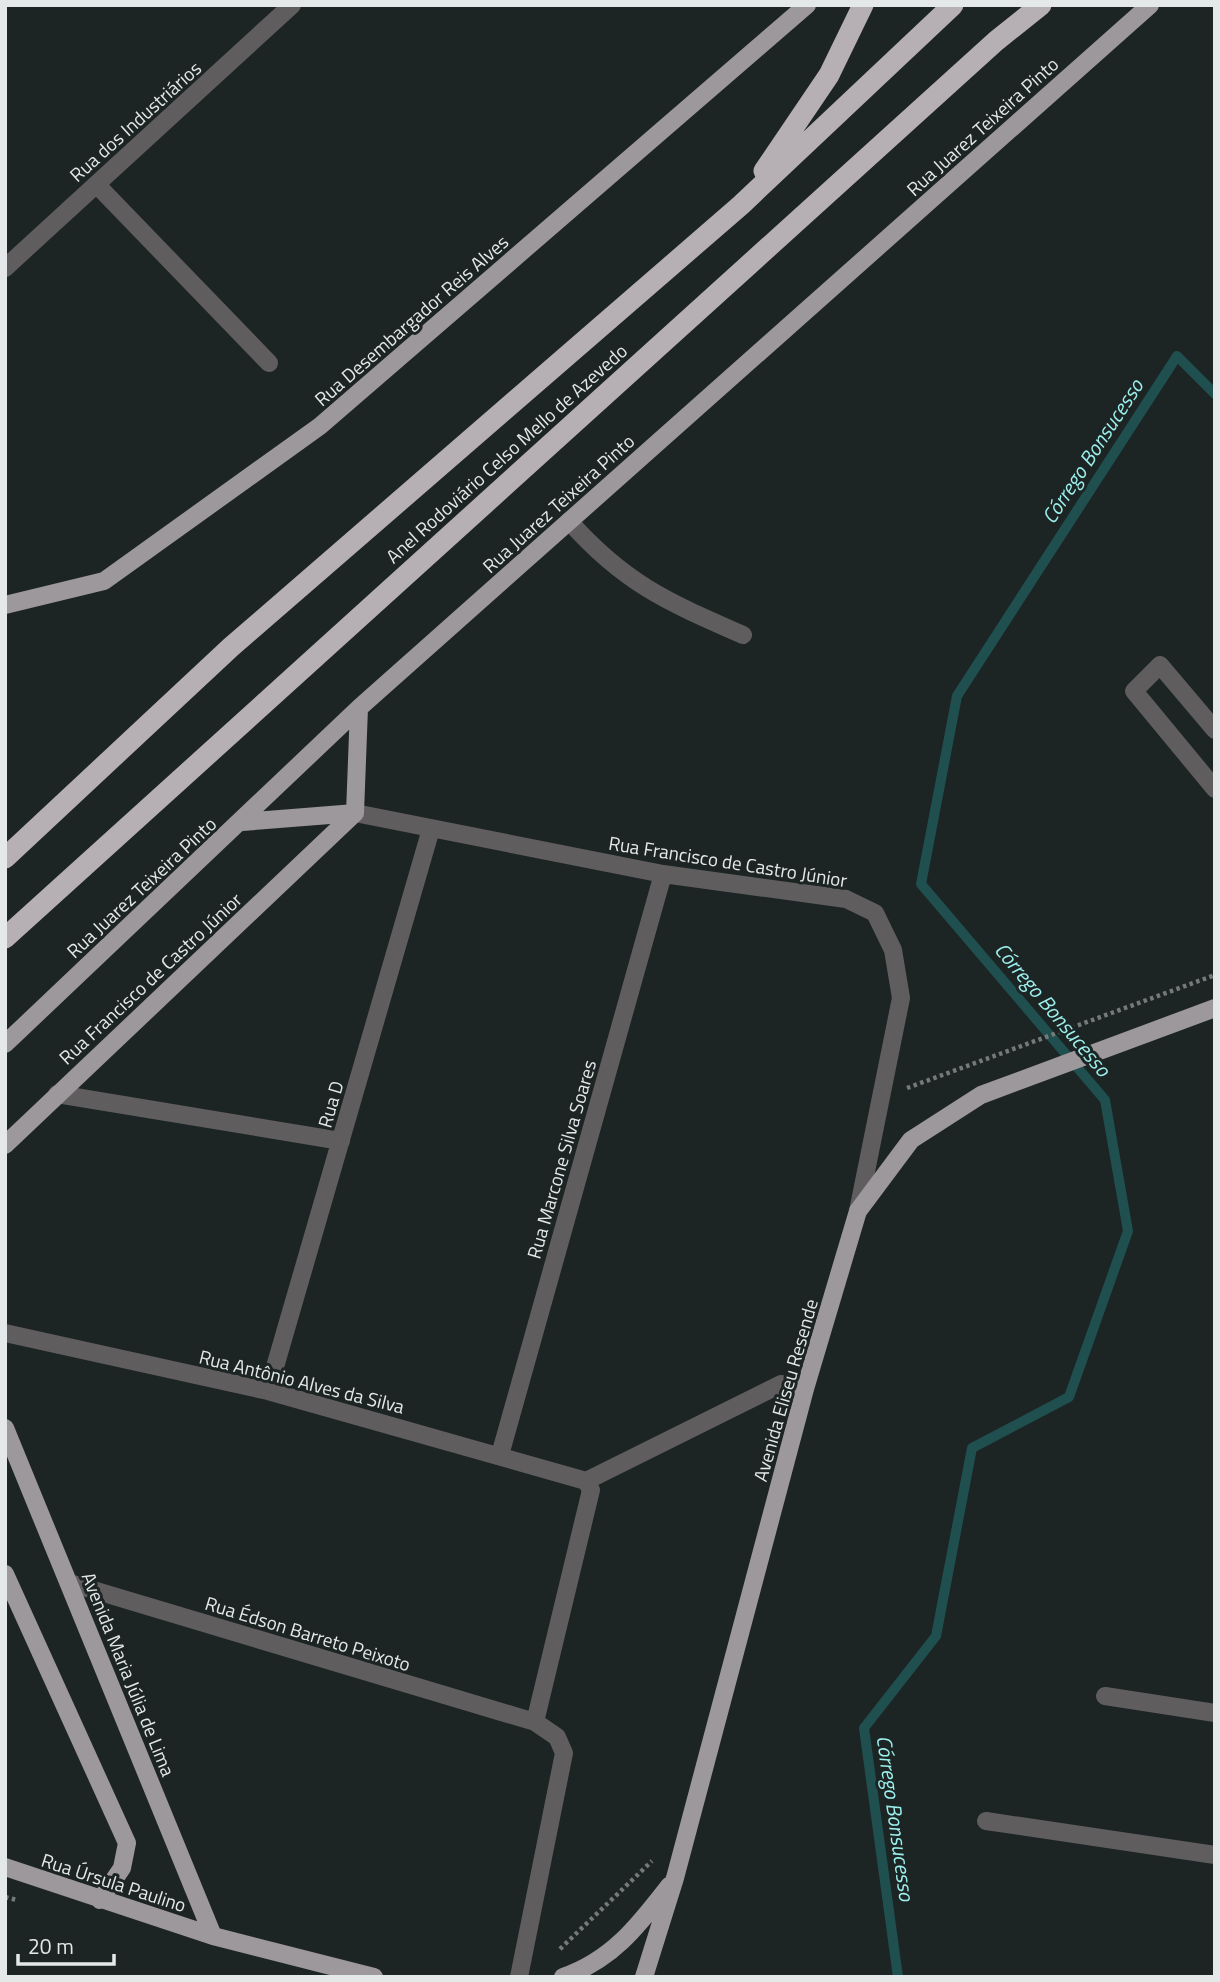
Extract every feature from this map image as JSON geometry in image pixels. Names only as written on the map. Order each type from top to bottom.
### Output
[{"type":"highway","points":[[741,205],[829,75],[863,5]]},
{"type":"highway","name":"Anel Rodoviário Celso Mello de Azevedo","points":[[5,858],[231,647],[741,205],[953,5]]},
{"type":"highway","name":"Anel Rodoviário Celso Mello de Azevedo","points":[[5,938],[975,60],[1041,5]]},
{"type":"main road","name":"Rua Desembargador Reis Alves","points":[[5,604],[104,581],[320,426],[807,5]]},
{"type":"main road","name":"Rua Juarez Teixeira Pinto","points":[[5,1044],[242,822],[359,708],[1150,5]]},
{"type":"main road","points":[[242,822],[355,813],[359,708]]},
{"type":"main road","name":"Rua Francisco de Castro Júnior","points":[[5,1144],[355,813]]},
{"type":"main road","name":"Avenida Eliseu Resende","points":[[644,1977],[675,1878],[805,1390],[858,1211],[911,1140],[981,1095],[1124,1040],[1212,1011]]},
{"type":"main road","name":"Avenida Maria Júlia de Lima","points":[[5,1428],[213,1936]]},
{"type":"main road","points":[[5,1574],[127,1843],[122,1868],[100,1900]]},
{"type":"main road","name":"Rua Úrsula Paulino","points":[[5,1867],[213,1936],[374,1977]]},
{"type":"main road","points":[[563,1977],[596,1963],[627,1940],[675,1878]]},
{"type":"street","name":"Rua dos Industriários","points":[[5,268],[292,5]]},
{"type":"street","points":[[97,185],[269,363]]},
{"type":"street","points":[[569,521],[599,554],[643,589],[743,635]]},
{"type":"street","points":[[1215,730],[1160,665],[1134,691],[1215,789]]},
{"type":"street","name":"Rua Francisco de Castro Júnior","points":[[355,813],[663,874],[846,899],[875,913],[892,950],[901,998],[858,1211]]},
{"type":"street","name":"Rua D","points":[[268,1391],[431,829]]},
{"type":"street","name":"Rua Marcone Silva Soares","points":[[500,1455],[663,874]]},
{"type":"street","points":[[57,1094],[341,1141]]},
{"type":"street","name":"Rua Antônio Alves da Silva","points":[[5,1333],[268,1391],[586,1481]]},
{"type":"street","points":[[519,1977],[565,1753],[557,1737],[535,1722],[591,1490],[586,1481],[781,1384],[805,1390]]},
{"type":"street","name":"Rua Édson Barreto Peixoto","points":[[70,1583],[535,1722]]},
{"type":"street","points":[[1105,1696],[1215,1713]]},
{"type":"street","points":[[986,1821],[1215,1855]]},
{"type":"path","points":[[968,1066],[1118,1008],[1215,975]]},
{"type":"waterway","name":"Córrego Bonsucesso","points":[[898,1977],[864,1728],[936,1636],[972,1448],[1069,1397],[1128,1231],[1105,1100],[921,884],[957,696],[1177,356],[1215,394]]}]
